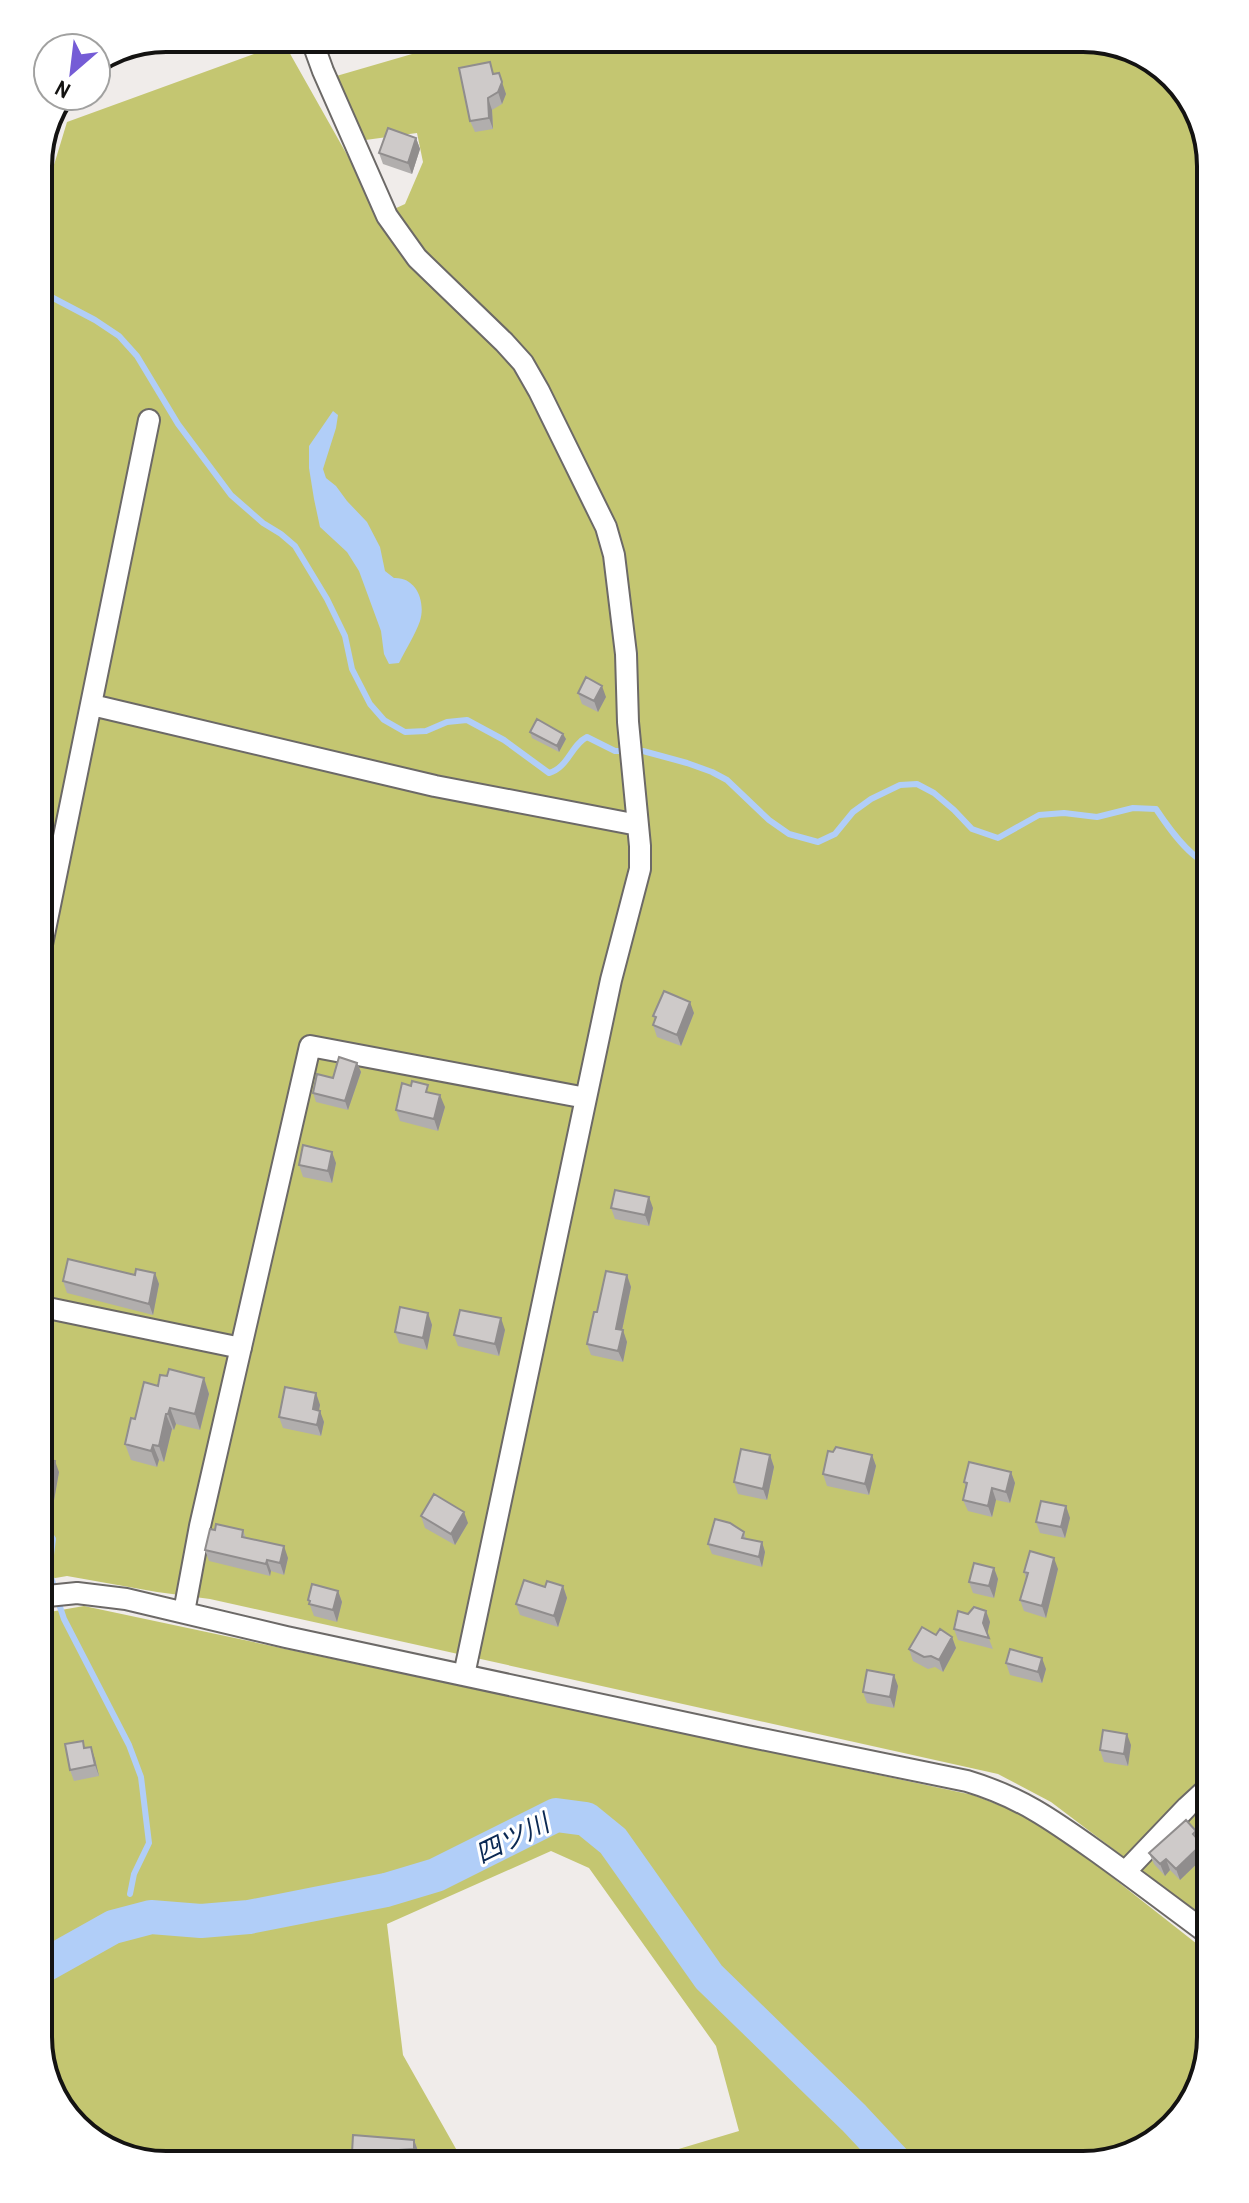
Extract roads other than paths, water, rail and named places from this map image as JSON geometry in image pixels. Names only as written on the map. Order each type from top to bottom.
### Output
[{"type":"street","points":[[316,52],[387,216],[417,258],[523,363],[539,391],[606,527],[614,555],[626,654],[628,722],[640,869],[611,980],[464,1675]]},
{"type":"street","points":[[52,897],[149,420]]},
{"type":"street","points":[[92,705],[435,786],[638,825]]},
{"type":"street","points":[[184,1612],[200,1526],[310,1046],[586,1098]]},
{"type":"street","points":[[52,1309],[241,1348]]},
{"type":"street","points":[[52,1596],[77,1593],[126,1599],[286,1637],[976,1783],[999,1790],[1040,1812],[1197,1926]]},
{"type":"street","points":[[1125,1872],[1197,1798]]},
{"type":"water","points":[[333,411],[338,415],[323,469],[326,478],[367,522],[380,547],[385,571],[394,578],[408,581],[420,598],[420,621],[399,663],[389,664],[384,654],[381,631],[359,571],[347,552],[320,527],[309,468],[309,446]]},
{"type":"waterway","points":[[52,297],[119,336],[137,356],[178,424],[231,495],[295,546],[345,636],[352,669],[370,704],[384,720],[405,732],[426,731],[447,722],[467,720],[504,740],[549,773],[561,766],[587,737],[615,751],[643,751],[712,772],[727,780],[769,820],[789,834],[818,842],[835,834],[853,812],[871,799],[900,785],[917,784],[934,793],[972,829],[998,838],[1039,815],[1064,813],[1097,817],[1133,808],[1156,809],[1173,833],[1197,858]]},
{"type":"waterway","points":[[52,1537],[52,1547]]},
{"type":"waterway","points":[[52,1580],[55,1590]]},
{"type":"waterway","points":[[58,1601],[64,1619],[129,1745],[141,1777],[149,1843],[134,1874],[130,1894]]},
{"type":"waterway","name":"四ツ川","points":[[52,1961],[113,1927],[151,1917],[201,1921],[249,1917],[386,1890],[436,1875],[556,1815],[586,1819],[613,1841],[709,1977],[885,2151]]}]
